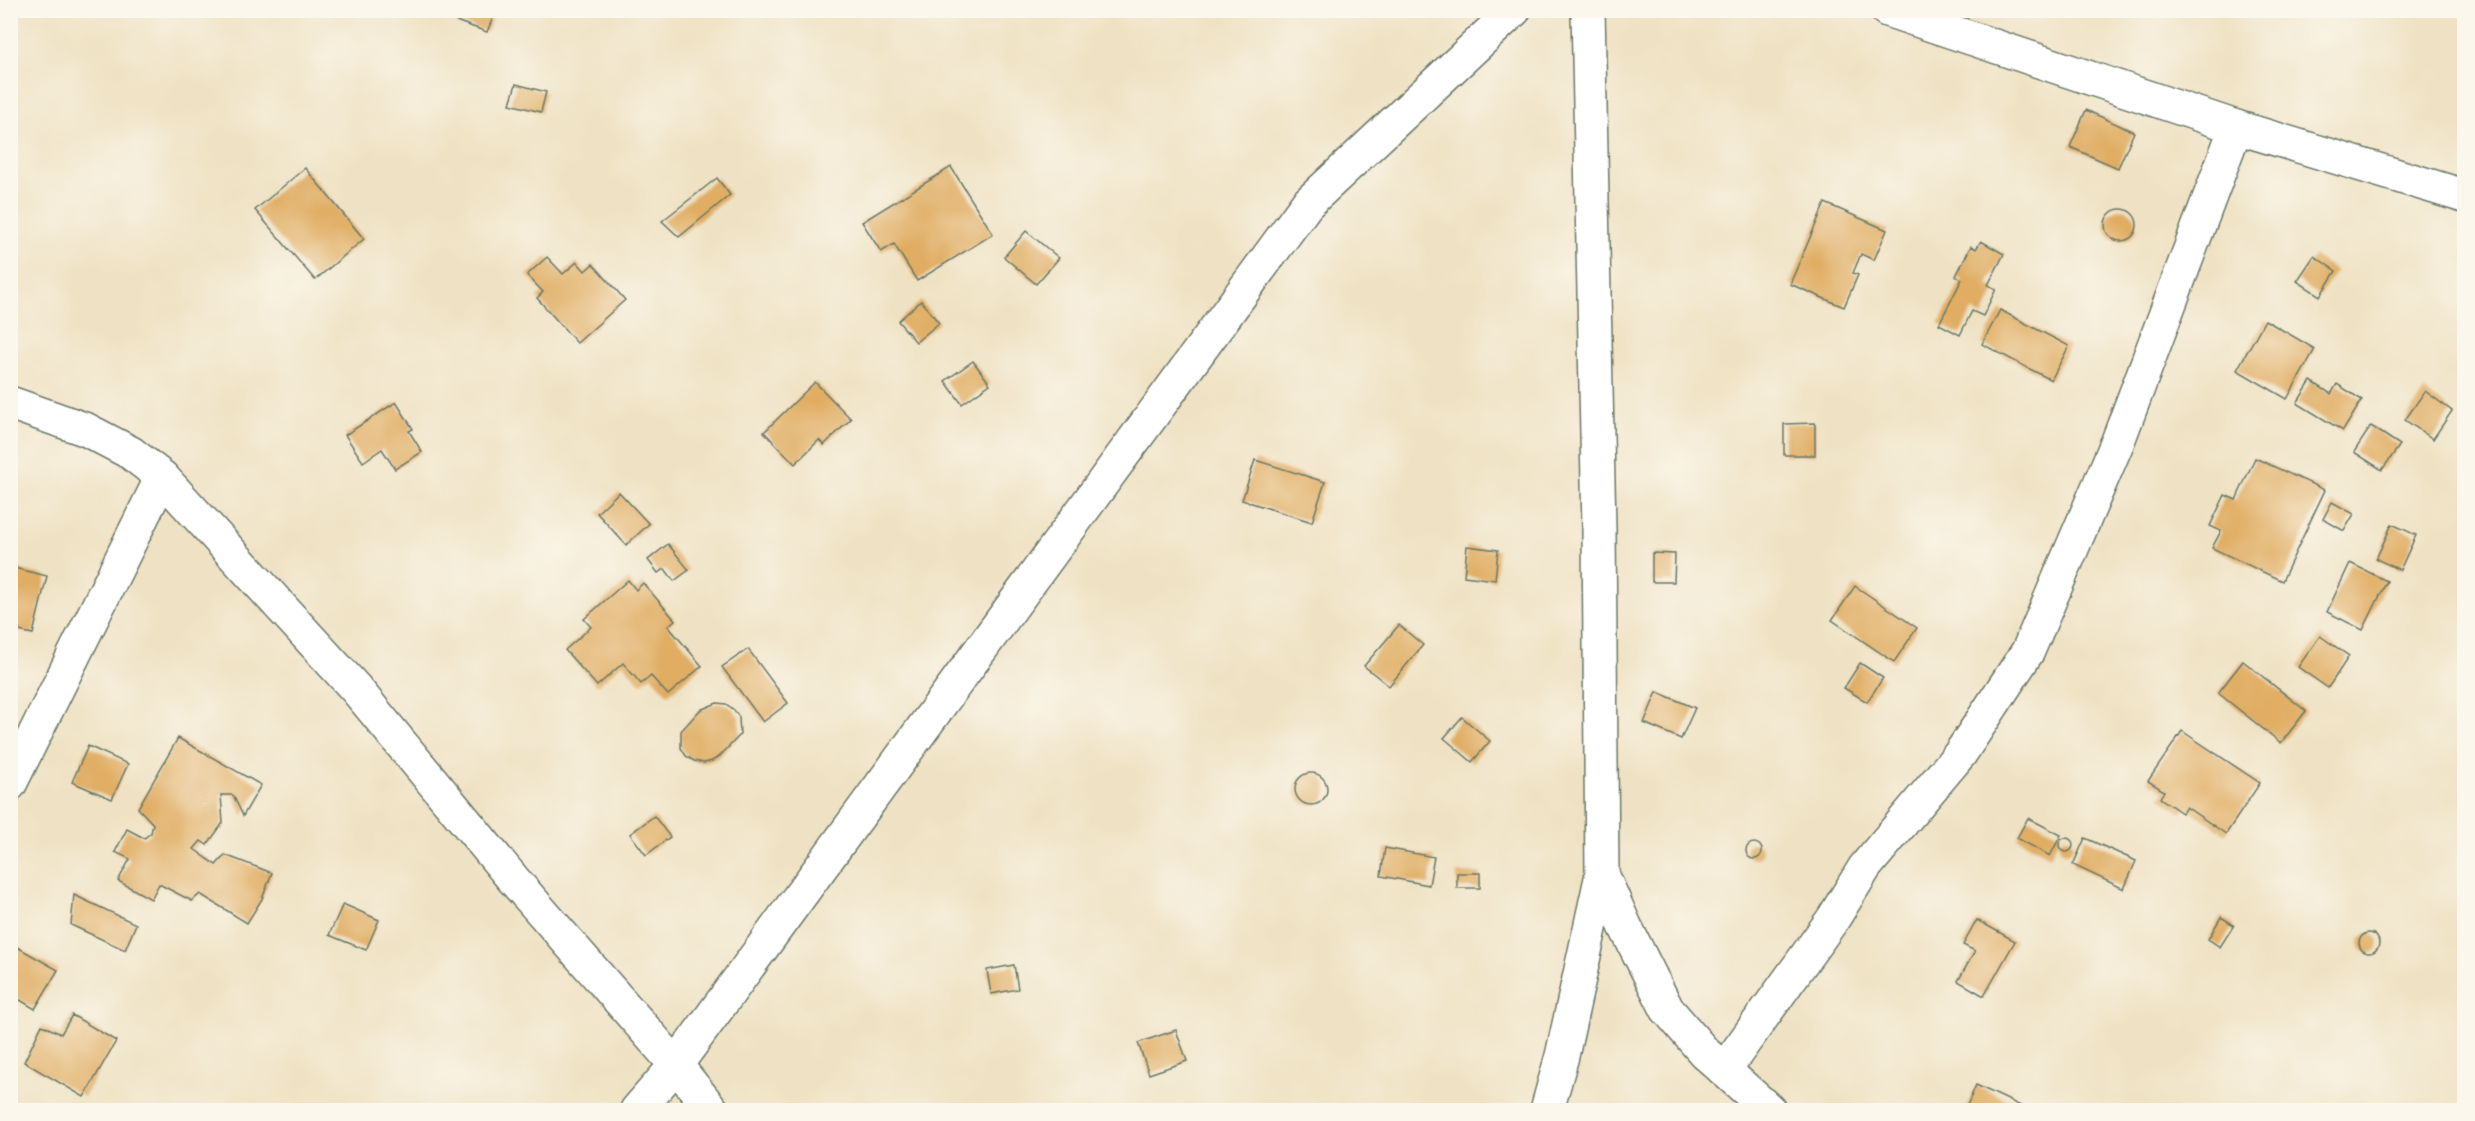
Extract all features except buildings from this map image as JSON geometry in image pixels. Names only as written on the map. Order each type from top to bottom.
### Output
[{"type":"street","points":[[637,1110],[676,1065],[1307,204],[1514,10]]},
{"type":"street","points":[[1547,1110],[1562,1056],[1602,874],[1599,529],[1588,10]]},
{"type":"street","points":[[1887,10],[2235,127],[2464,196]]},
{"type":"street","points":[[1724,1070],[1833,920],[1865,867],[1960,754],[2028,651],[2118,441],[2235,127]]},
{"type":"street","points":[[10,403],[87,430],[131,453],[162,477],[356,689],[513,879],[676,1065],[712,1110]]},
{"type":"street","points":[[10,784],[162,477]]},
{"type":"street","points":[[1602,874],[1625,926],[1667,1009],[1704,1052],[1769,1110]]}]
